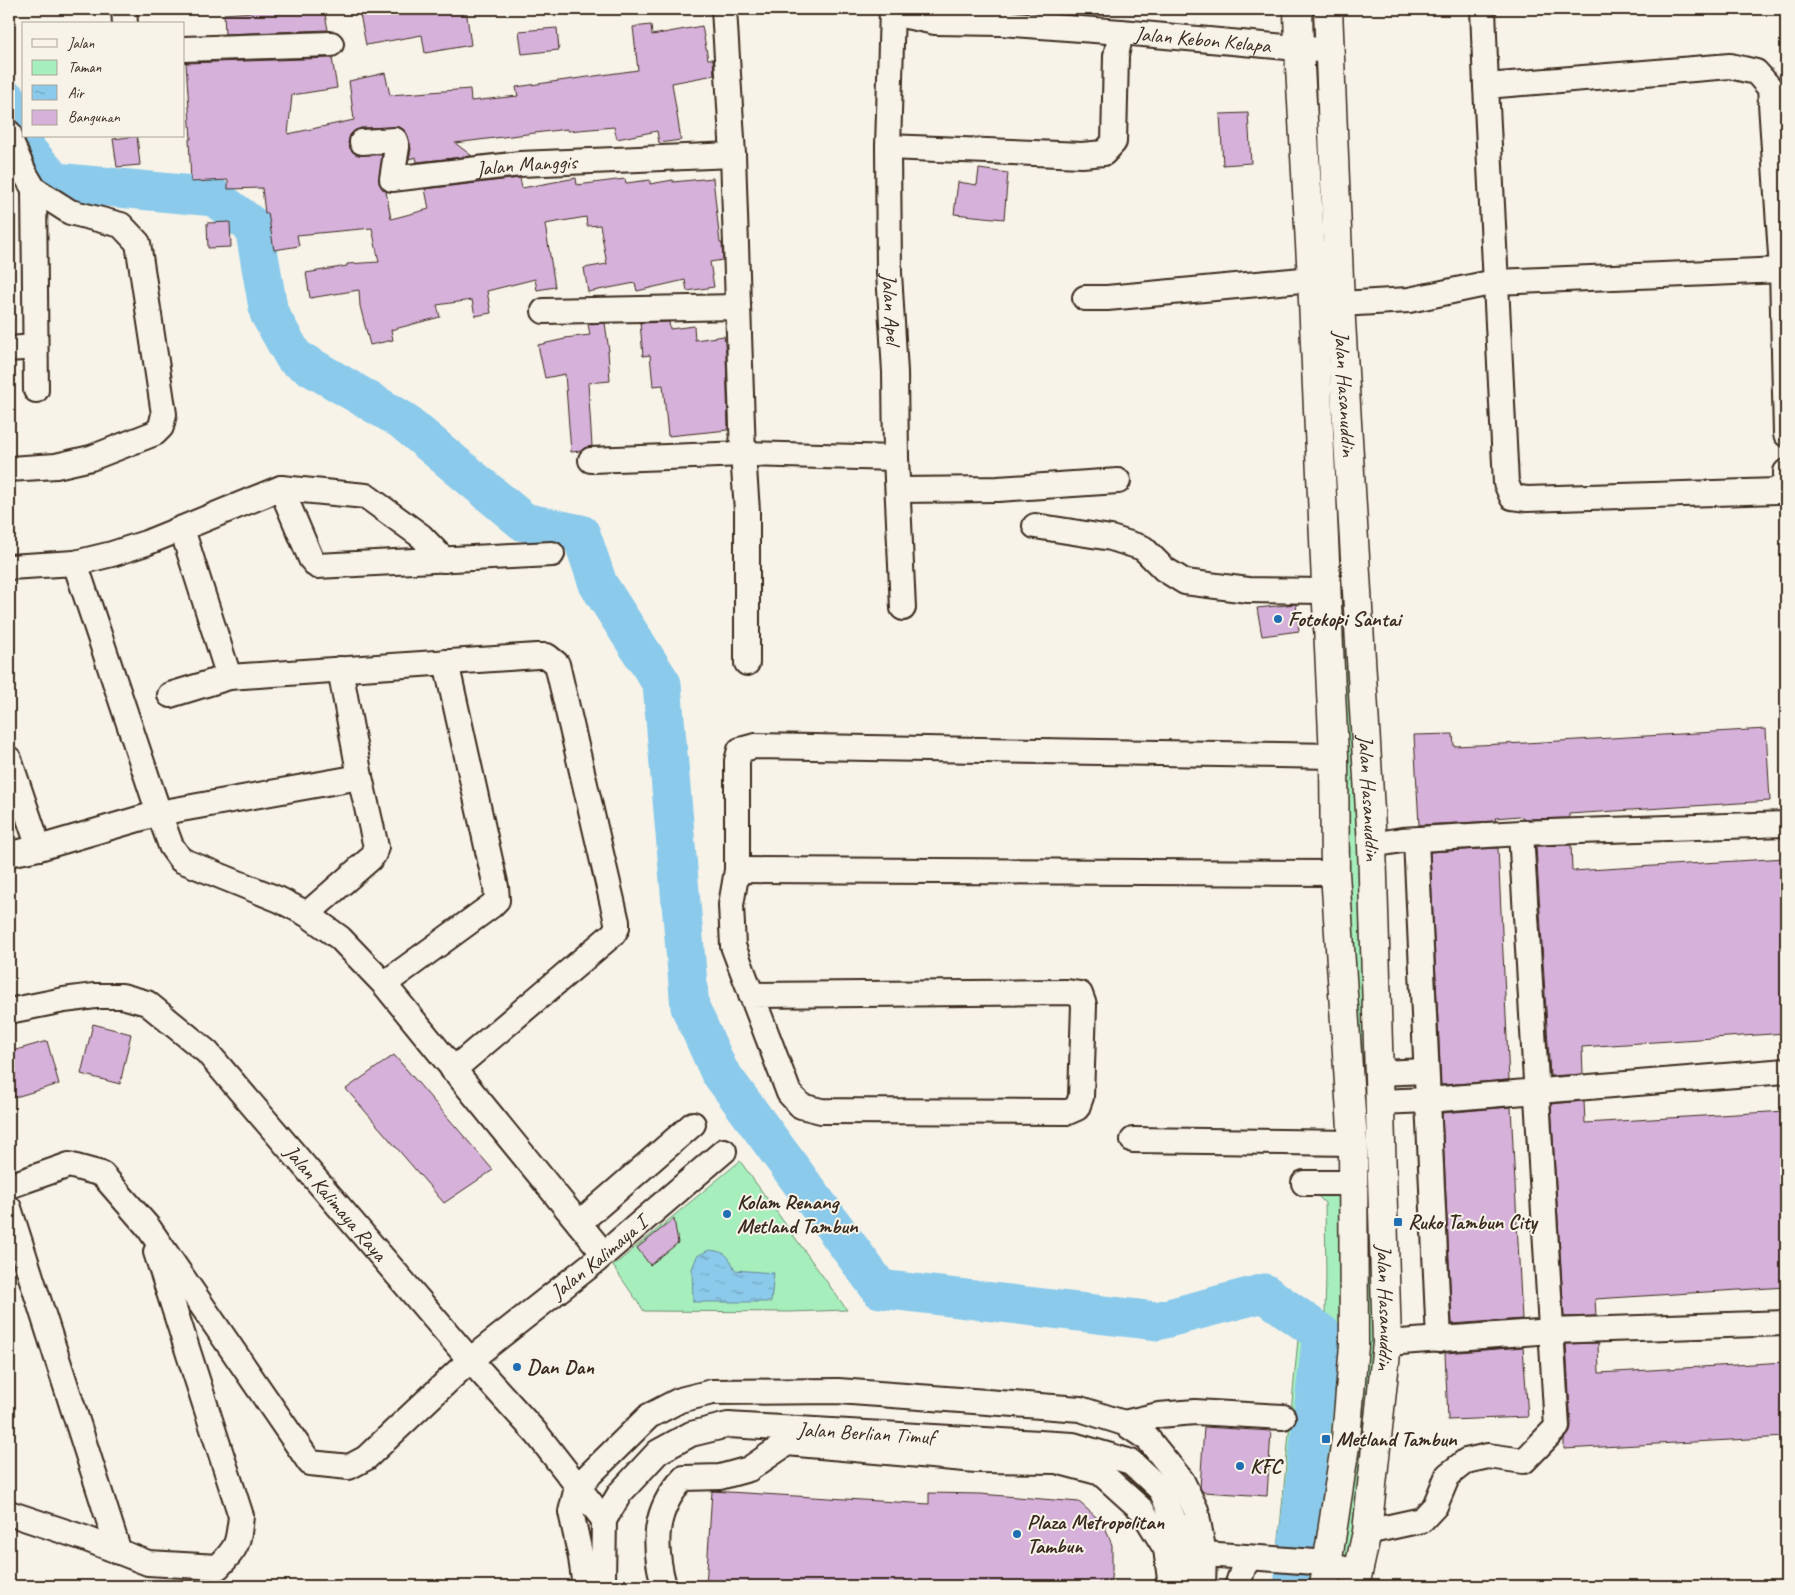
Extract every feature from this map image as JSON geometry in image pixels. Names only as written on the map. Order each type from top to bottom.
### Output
[{"type":"highway","name":"Jalan Hasanuddin","points":[[1298,9],[1334,756],[1324,874],[1353,1143],[1354,1182],[1354,1345],[1346,1439],[1315,1568]]},
{"type":"highway","name":"Jalan Hasanuddin","points":[[1328,9],[1340,304],[1372,845],[1387,1343],[1366,1532],[1356,1579]]},
{"type":"street","points":[[124,9],[125,22]]},
{"type":"street","points":[[724,9],[733,155],[737,307],[747,511],[748,663]]},
{"type":"street","name":"Jalan Apel","points":[[892,9],[888,147],[889,273],[895,372],[896,458],[903,608]]},
{"type":"street","name":"Jalan Kebon Kelapa","points":[[899,9],[906,16],[935,22],[1001,23],[1330,51]]},
{"type":"street","points":[[1483,9],[1506,483],[1512,497],[1527,499],[1777,491],[1786,480],[1786,472]]},
{"type":"street","points":[[888,147],[1082,155],[1104,152],[1114,142],[1116,56],[1121,32]]},
{"type":"street","points":[[185,49],[331,44]]},
{"type":"street","points":[[1486,86],[1730,66],[1756,72],[1770,88],[1782,270],[1786,434]]},
{"type":"street","points":[[9,133],[12,147],[34,189],[70,212],[121,225],[138,243],[164,414],[161,427],[155,433],[91,458],[56,466],[9,469]]},
{"type":"street","name":"Jalan Manggis","points":[[362,142],[395,140],[397,147],[392,179],[520,164],[733,155]]},
{"type":"street","points":[[34,189],[36,390]]},
{"type":"street","points":[[1340,304],[1409,300],[1495,282],[1782,270]]},
{"type":"street","points":[[1085,298],[1107,298],[1312,279]]},
{"type":"street","points":[[544,311],[737,307]]},
{"type":"street","points":[[9,349],[35,347]]},
{"type":"street","points":[[591,460],[743,454],[896,458]]},
{"type":"street","points":[[898,490],[998,489],[1118,480]]},
{"type":"street","points":[[281,488],[311,559],[317,566],[552,554]]},
{"type":"street","points":[[9,567],[75,563],[121,551],[281,488],[366,496],[421,536],[444,560]]},
{"type":"street","points":[[1035,526],[1111,538],[1143,548],[1164,569],[1185,582],[1248,590],[1325,591]]},
{"type":"street","points":[[182,528],[229,677]]},
{"type":"street","points":[[75,563],[159,813],[171,846],[181,860],[280,900],[307,914],[340,938],[384,984],[604,1254]]},
{"type":"street","points":[[170,695],[229,677],[537,656],[547,656],[557,664],[617,928],[613,934],[453,1070]]},
{"type":"street","points":[[384,984],[497,900],[496,888],[446,662]]},
{"type":"street","points":[[307,914],[374,854],[376,847],[360,776],[340,669]]},
{"type":"street","points":[[751,995],[1067,992],[1080,994],[1084,1005],[1081,1097],[1077,1108],[1068,1112],[821,1111],[802,1106],[789,1093],[751,995],[733,946],[732,905],[737,870],[737,760],[740,750],[755,746],[1334,756]]},
{"type":"street","points":[[9,759],[39,848]]},
{"type":"street","points":[[9,854],[39,848],[159,813],[360,776]]},
{"type":"street","points":[[1372,845],[1409,840],[1521,833],[1786,824]]},
{"type":"street","points":[[1366,1532],[1422,1520],[1435,1506],[1448,1475],[1456,1467],[1466,1461],[1488,1456],[1524,1461],[1557,1427],[1521,833]]},
{"type":"street","points":[[1409,840],[1428,1100],[1438,1340]]},
{"type":"street","points":[[737,870],[1324,874]]},
{"type":"street","name":"Jalan Kalimaya Raya","points":[[9,1011],[64,1000],[95,996],[122,996],[147,1003],[207,1052],[470,1360],[537,1434],[604,1520]]},
{"type":"street","points":[[1379,1073],[1426,1071]]},
{"type":"street","points":[[1379,1102],[1428,1100],[1786,1071]]},
{"type":"street","points":[[579,1223],[693,1124]]},
{"type":"street","points":[[1133,1140],[1353,1143]]},
{"type":"street","name":"Jalan Kalimaya I","points":[[9,1186],[68,1165],[102,1174],[148,1227],[310,1463],[349,1467],[366,1458],[470,1360],[604,1254],[724,1151]]},
{"type":"street","points":[[1304,1183],[1354,1182]]},
{"type":"street","points":[[9,1208],[119,1552]]},
{"type":"street","points":[[9,1513],[148,1563],[218,1567],[231,1554],[239,1541],[241,1516],[148,1227]]},
{"type":"street","points":[[1387,1343],[1551,1331],[1786,1323]]},
{"type":"street","points":[[585,1586],[581,1558],[570,1512],[577,1487],[648,1416],[680,1400],[712,1392],[838,1391],[1080,1409],[1124,1423],[1148,1438],[1182,1481],[1196,1510],[1194,1549],[1202,1586]]},
{"type":"street","points":[[1124,1423],[1159,1415],[1187,1413],[1282,1417]]},
{"type":"street","name":"Jalan Berlian Timuf","points":[[604,1520],[620,1493],[658,1452],[691,1434],[728,1425],[1073,1445],[1131,1462],[1161,1490],[1194,1549],[1185,1569],[1183,1586]]},
{"type":"street","points":[[664,1586],[656,1549],[659,1524],[666,1500],[675,1487],[684,1478],[720,1477],[749,1469],[787,1443],[976,1460],[1056,1461],[1100,1473],[1142,1510],[1166,1549],[1170,1579],[1167,1586]]},
{"type":"street","points":[[604,1520],[604,1580],[606,1586]]},
{"type":"street","points":[[1194,1549],[1315,1568],[1356,1579]]},
{"type":"street","points":[[1237,1586],[1244,1566],[1250,1558]]},
{"type":"green space","points":[[1320,57],[1387,1343],[1357,1572],[1277,1559],[1300,1318],[1325,1314],[1325,1203],[1304,1183],[1354,1183],[1302,68]]},
{"type":"green space","name":"Kolam Renang Metland Tambun","points":[[740,1161],[847,1310],[790,1312],[644,1311],[613,1266]]},
{"type":"water","points":[[709,1250],[726,1255],[735,1270],[774,1273],[771,1302],[693,1302],[692,1269],[697,1256]]},
{"type":"building","points":[[253,9],[324,9],[328,30],[225,34],[224,14],[253,12]]},
{"type":"building","points":[[359,9],[466,9],[471,45],[425,53],[422,35],[366,45]]},
{"type":"building","points":[[651,25],[652,35],[702,26],[708,59],[713,59],[714,75],[672,83],[681,140],[659,143],[657,131],[617,139],[614,127],[567,131],[567,129],[455,143],[472,156],[417,162],[416,157],[409,159],[411,149],[408,136],[400,127],[361,128],[350,135],[348,143],[351,150],[356,154],[382,155],[379,183],[386,191],[391,219],[429,209],[425,189],[520,178],[522,188],[576,178],[577,185],[625,179],[626,183],[650,180],[650,184],[673,180],[673,182],[713,178],[723,260],[710,262],[714,287],[687,291],[685,280],[637,291],[635,283],[588,292],[584,268],[607,264],[600,225],[587,226],[586,217],[545,224],[555,287],[537,290],[535,279],[487,291],[491,313],[475,316],[472,300],[437,305],[440,317],[391,330],[393,340],[370,345],[360,306],[359,290],[310,298],[306,273],[347,266],[347,264],[379,262],[372,228],[297,235],[299,246],[274,250],[268,213],[265,213],[262,188],[228,189],[228,180],[191,182],[189,139],[191,139],[186,63],[332,58],[337,88],[292,95],[288,134],[354,120],[349,81],[385,73],[390,95],[470,89],[471,101],[518,96],[516,87],[638,70],[633,27]]},
{"type":"building","points":[[557,28],[559,50],[522,54],[519,31]]},
{"type":"building","points":[[1248,113],[1251,163],[1223,165],[1220,114]]},
{"type":"building","points":[[137,138],[140,165],[117,167],[113,139]]},
{"type":"building","points":[[979,169],[1008,173],[1004,219],[954,214],[958,182],[977,185]]},
{"type":"building","points":[[230,222],[231,247],[208,248],[207,223]]},
{"type":"building","points":[[669,322],[670,329],[694,326],[695,340],[724,336],[728,430],[668,436],[663,385],[653,386],[650,355],[643,356],[640,323]]},
{"type":"building","points":[[605,323],[609,351],[610,381],[588,383],[592,446],[581,451],[571,452],[565,374],[545,378],[538,345],[565,338],[590,335],[588,324]]},
{"type":"building","name":"Fotokopi Santai","points":[[1296,604],[1299,631],[1262,636],[1257,608]]},
{"type":"building","points":[[1766,729],[1770,801],[1569,814],[1569,818],[1523,819],[1519,816],[1495,818],[1496,821],[1419,825],[1414,735],[1453,734],[1454,746]]},
{"type":"building","points":[[1571,845],[1572,871],[1786,858],[1786,1033],[1582,1047],[1583,1074],[1550,1076],[1536,846]]},
{"type":"building","points":[[1498,848],[1509,1080],[1441,1085],[1430,852]]},
{"type":"building","points":[[93,1024],[131,1034],[120,1084],[81,1074]]},
{"type":"building","points":[[47,1041],[59,1084],[9,1099],[9,1052]]},
{"type":"building","points":[[394,1055],[493,1170],[444,1203],[346,1089]]},
{"type":"building","points":[[1584,1101],[1585,1123],[1786,1111],[1786,1287],[1595,1299],[1596,1316],[1564,1317],[1551,1104]]},
{"type":"building","points":[[1511,1107],[1522,1319],[1452,1324],[1442,1113]]},
{"type":"building","points":[[674,1219],[678,1243],[650,1265],[637,1248]]},
{"type":"building","points":[[1598,1343],[1599,1373],[1786,1362],[1786,1437],[1564,1449],[1564,1440],[1570,1432],[1571,1426],[1566,1344]]},
{"type":"building","points":[[1523,1347],[1528,1417],[1448,1420],[1445,1353]]},
{"type":"building","points":[[1204,1427],[1271,1431],[1267,1496],[1203,1492],[1200,1488]]},
{"type":"building","points":[[712,1491],[929,1504],[929,1493],[980,1494],[1079,1502],[1104,1524],[1112,1545],[1110,1586],[706,1586]]},
{"type":"waterway","points":[[9,101],[22,137]]},
{"type":"waterway","points":[[22,138],[27,151],[55,182],[214,197],[254,227],[269,313],[294,357],[402,420],[524,522],[581,534],[598,584],[662,684],[690,1007],[719,1071],[880,1289],[1157,1321],[1264,1293],[1322,1334],[1293,1586]]},
{"type":"place","name":"Fotokopi Santai","points":[[1278,619]]},
{"type":"place","name":"Kolam Renang Metland Tambun","points":[[727,1214]]},
{"type":"place","name":"Ruko Tambun City","points":[[1398,1222]]},
{"type":"place","name":"Dan Dan","points":[[517,1367]]},
{"type":"place","name":"Metland Tambun","points":[[1326,1439]]},
{"type":"place","name":"KFC","points":[[1240,1466]]},
{"type":"place","name":"Plaza Metropolitan Tambun","points":[[1017,1534]]}]
